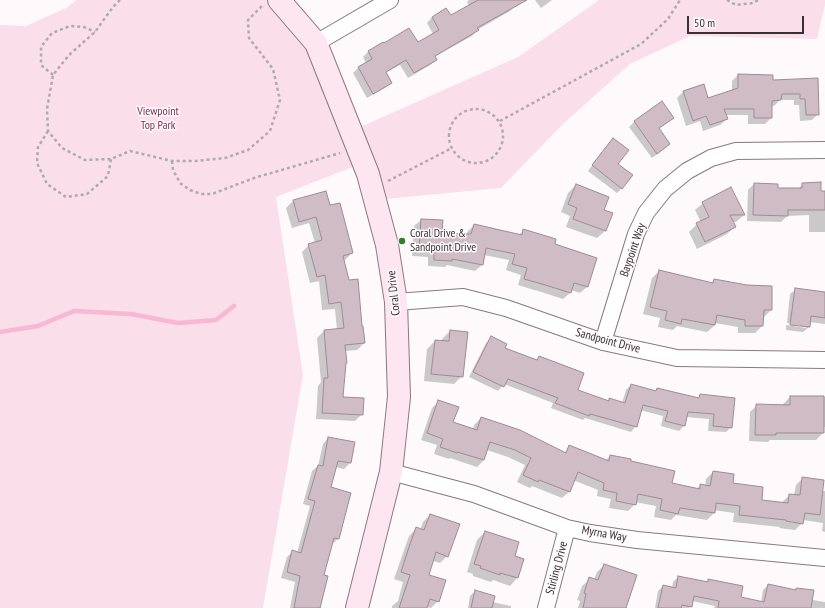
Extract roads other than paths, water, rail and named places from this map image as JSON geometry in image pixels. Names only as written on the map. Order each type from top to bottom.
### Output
[{"type":"street","points":[[316,43],[390,0]]},
{"type":"street","name":"Coral Drive","points":[[271,3],[316,43],[368,174],[388,245],[396,302],[399,397],[391,472],[357,608]]},
{"type":"street","name":"Baypoint Way","points":[[603,342],[636,234],[646,213],[665,189],[687,171],[711,158],[736,151],[825,150]]},
{"type":"street","name":"Sandpoint Drive","points":[[396,302],[463,297],[506,308],[603,342],[677,358],[825,360]]},
{"type":"street","name":"Myrna Way","points":[[391,472],[474,494],[567,528],[590,533],[637,540],[825,558]]},
{"type":"street","name":"Stirling Drive","points":[[546,608],[567,528]]},
{"type":"waterway","points":[[0,332],[38,326],[74,311],[131,314],[178,323],[216,320],[234,306]]},
{"type":"place","name":"Coral Drive & Sandpoint Drive","points":[[402,241]]},
{"type":"park label","name":"Viewpoint Top Park","points":[[158,119]]}]
